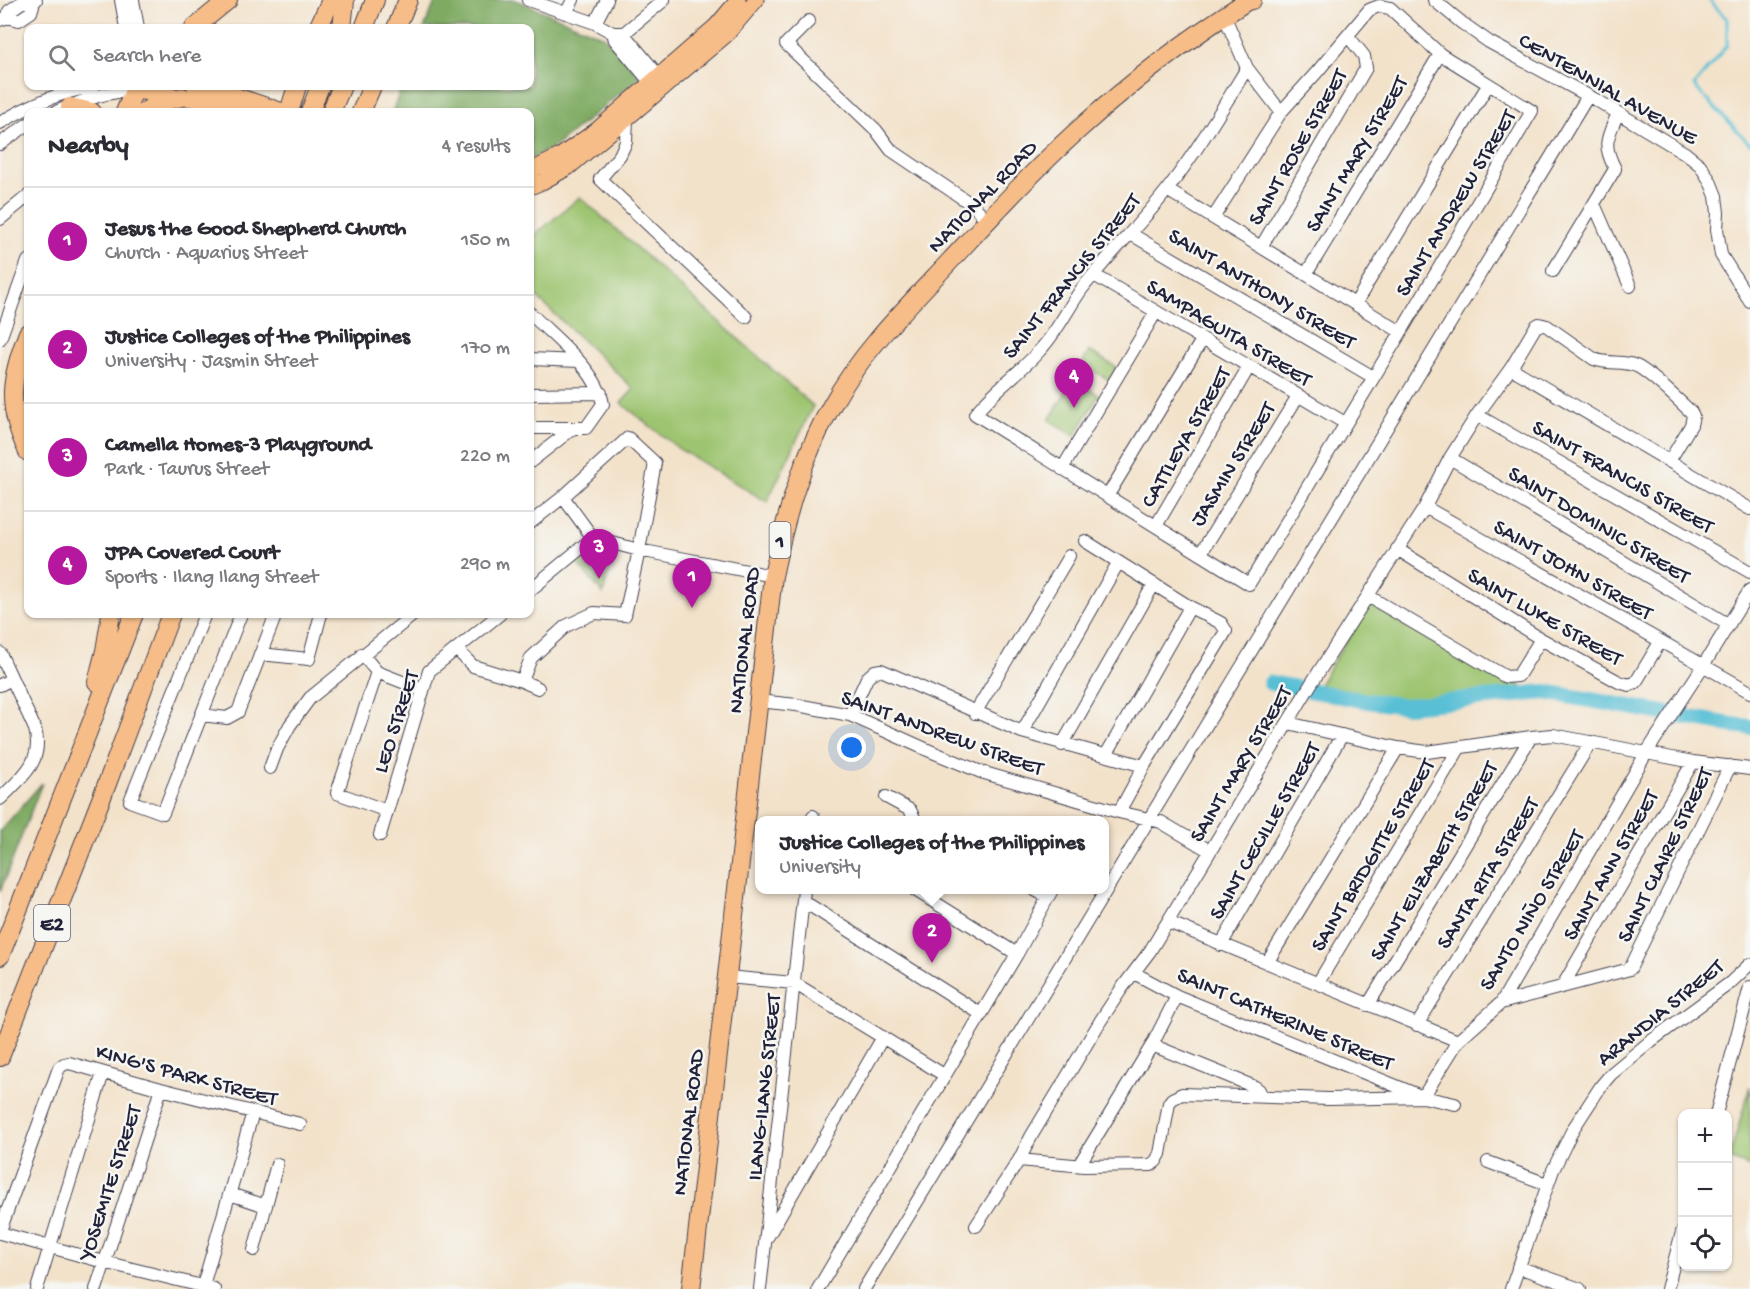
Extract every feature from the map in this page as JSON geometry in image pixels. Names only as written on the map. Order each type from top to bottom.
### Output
[{"type":"highway","points":[[199,24],[228,0]]},
{"type":"highway","points":[[320,24],[331,0]]},
{"type":"highway","points":[[342,24],[345,0]]},
{"type":"highway","points":[[366,24],[375,0]]},
{"type":"highway","points":[[398,24],[408,0]]},
{"type":"highway","name":"NATIONAL ROAD","points":[[691,1289],[773,576],[796,482],[807,454],[833,403],[850,376],[874,345],[987,220],[1095,116],[1169,55],[1248,0]]},
{"type":"highway","points":[[128,108],[139,90]]},
{"type":"highway","points":[[139,108],[140,90]]},
{"type":"highway","points":[[287,108],[295,90]]},
{"type":"highway","points":[[312,108],[318,90]]},
{"type":"highway","points":[[333,108],[340,90]]},
{"type":"highway","points":[[362,108],[370,90]]},
{"type":"highway","points":[[150,108],[188,91]]},
{"type":"highway","points":[[24,345],[12,391],[17,424],[24,442]]},
{"type":"highway","points":[[87,734],[91,704],[105,651],[110,618]]},
{"type":"highway","name":"E2","points":[[0,956],[132,618]]},
{"type":"highway","name":"E2","points":[[0,1057],[169,618]]},
{"type":"main road","points":[[534,185],[569,167],[627,119],[738,0]]},
{"type":"main road","points":[[534,169],[560,156],[726,35],[756,0]]},
{"type":"main road","points":[[172,90],[235,95],[273,108]]},
{"type":"main road","points":[[188,91],[236,108]]},
{"type":"street","points":[[121,0],[125,24]]},
{"type":"street","points":[[133,0],[137,24]]},
{"type":"street","points":[[528,0],[595,23],[617,36],[658,84]]},
{"type":"street","points":[[566,13],[573,0]]},
{"type":"street","points":[[595,23],[607,0]]},
{"type":"street","points":[[617,36],[664,0]]},
{"type":"street","name":"CENTENNIAL AVENUE","points":[[1434,0],[1489,42],[1618,113],[1685,153],[1702,168],[1716,196],[1720,255],[1750,301]]},
{"type":"street","points":[[4,19],[9,11],[22,2],[35,1]]},
{"type":"street","name":"SAINT ANDREW STREET","points":[[1213,218],[1281,111],[1369,10],[1379,6],[1390,8],[1440,54],[1532,111],[1249,584]]},
{"type":"street","points":[[1224,15],[1247,68],[1281,111]]},
{"type":"street","points":[[809,21],[786,44],[791,50],[876,130],[891,150],[974,206],[987,220]]},
{"type":"street","name":"SAINT ROSE STREET","points":[[1261,247],[1366,68],[1364,56],[1348,36]]},
{"type":"street","name":"SAINT MARY STREET","points":[[1306,274],[1440,54]]},
{"type":"street","name":"SAINT FRANCIS STREET","points":[[1247,68],[1203,140],[1167,190],[1081,291],[1052,337],[1040,351],[986,400],[975,414],[1249,584]]},
{"type":"street","points":[[1355,304],[1488,85]]},
{"type":"street","points":[[27,108],[78,90]]},
{"type":"street","points":[[67,108],[84,100],[127,90]]},
{"type":"street","points":[[1109,884],[1588,96]]},
{"type":"street","points":[[0,123],[24,110]]},
{"type":"street","points":[[1553,272],[1615,170],[1607,154],[1607,140],[1618,113]]},
{"type":"street","points":[[627,119],[626,142],[621,155],[600,179],[746,317]]},
{"type":"street","points":[[2,139],[24,126]]},
{"type":"street","points":[[1167,190],[1401,332]]},
{"type":"street","points":[[0,219],[24,199]]},
{"type":"street","points":[[1594,204],[1630,286]]},
{"type":"street","name":"SAINT ANTHONY STREET","points":[[1131,234],[1373,377]]},
{"type":"street","points":[[0,339],[24,272]]},
{"type":"street","name":"SAMPAGUITA STREET","points":[[1094,275],[1345,423]]},
{"type":"street","points":[[1062,469],[1156,312]]},
{"type":"street","points":[[534,321],[579,361],[601,393],[603,404],[586,428],[534,428]]},
{"type":"street","name":"SAINT MARY STREET","points":[[976,1226],[1019,1160],[1101,1020],[1150,951],[1311,684],[1425,507],[1450,458],[1511,368],[1533,329],[1539,324],[1547,326],[1601,362],[1640,367],[1691,412],[1693,416],[1691,424],[1670,460]]},
{"type":"street","points":[[1108,495],[1202,340]]},
{"type":"street","points":[[534,359],[579,361]]},
{"type":"street","name":"CATTLEYA STREET","points":[[1156,526],[1249,367]]},
{"type":"street","points":[[1511,368],[1750,509]]},
{"type":"street","points":[[534,394],[601,393]]},
{"type":"street","name":"JASMIN STREET","points":[[1201,553],[1298,396]]},
{"type":"street","name":"SAINT FRANCIS STREET","points":[[1477,415],[1750,572]]},
{"type":"street","points":[[534,459],[572,429]]},
{"type":"street","points":[[522,681],[531,658],[566,626],[594,613],[625,615],[655,463],[628,438],[563,497],[534,520]]},
{"type":"street","name":"SAINT DOMINIC STREET","points":[[1450,458],[1729,625]]},
{"type":"street","points":[[563,497],[593,538],[773,576]]},
{"type":"street","name":"SAINT JOHN STREET","points":[[1425,507],[1750,692]]},
{"type":"street","points":[[534,587],[593,538]]},
{"type":"street","points":[[1085,541],[1190,607],[1221,623],[1226,631],[1144,766],[1119,812]]},
{"type":"street","name":"SAINT LUKE STREET","points":[[1397,549],[1541,639],[1619,682],[1629,685],[1636,682],[1660,642]]},
{"type":"street","points":[[975,713],[1069,556]]},
{"type":"street","points":[[1022,732],[1118,563]]},
{"type":"street","points":[[1062,745],[1154,584]]},
{"type":"street","name":"SANTO NIÑO STREET","points":[[1423,1097],[1458,1041],[1501,1003],[1647,752],[1750,590]]},
{"type":"street","points":[[1368,596],[1506,677],[1518,676],[1541,639]]},
{"type":"street","points":[[1106,755],[1190,607]]},
{"type":"street","points":[[203,618],[130,801],[163,813],[239,618]]},
{"type":"street","points":[[201,715],[227,718],[238,712],[274,618]]},
{"type":"street","points":[[260,654],[309,659],[320,618]]},
{"type":"street","points":[[270,768],[277,749],[298,712],[310,698],[409,618]]},
{"type":"street","name":"LEO STREET","points":[[380,835],[429,671],[495,618]]},
{"type":"street","points":[[456,649],[473,666],[538,688]]},
{"type":"street","points":[[0,653],[38,740],[37,753],[32,765],[0,799]]},
{"type":"street","points":[[362,654],[377,672],[423,690]]},
{"type":"street","points":[[850,715],[867,678],[874,671],[881,670],[1022,732],[1144,766]]},
{"type":"street","points":[[377,672],[337,793],[387,811]]},
{"type":"street","points":[[0,685],[12,679]]},
{"type":"street","name":"SAINT ANDREW STREET","points":[[758,701],[797,705],[850,715],[981,772],[1161,822],[1210,851]]},
{"type":"street","points":[[1288,723],[1398,748],[1426,752],[1553,735],[1693,762],[1750,769]]},
{"type":"street","name":"SAINT CECILLE STREET","points":[[1221,945],[1342,735]]},
{"type":"street","name":"SAINT ELIZABETH STREET","points":[[1368,1005],[1531,737]]},
{"type":"street","name":"SANTA RITA STREET","points":[[1417,1024],[1591,742]]},
{"type":"street","name":"SAINT BRIDGITTE STREET","points":[[1318,983],[1460,747]]},
{"type":"street","points":[[1268,963],[1398,748]]},
{"type":"street","name":"SAINT ANN STREET","points":[[1562,987],[1693,762]]},
{"type":"street","name":"SAINT CLAIRE STREET","points":[[1501,1003],[1630,969],[1730,766]]},
{"type":"street","points":[[886,797],[910,810],[913,816]]},
{"type":"street","points":[[921,894],[1017,954]]},
{"type":"street","points":[[818,1289],[1017,954],[1049,894]]},
{"type":"street","points":[[864,1289],[1103,894]]},
{"type":"street","points":[[804,895],[981,1014]]},
{"type":"street","name":"ILANG-ILANG STREET","points":[[760,1289],[804,895]]},
{"type":"street","points":[[1167,922],[1458,1041]]},
{"type":"street","name":"ARANDIA STREET","points":[[1511,1289],[1547,1184],[1573,1129],[1592,1097],[1611,1074],[1651,1041],[1730,983],[1750,964]]},
{"type":"street","name":"SAINT CATHERINE STREET","points":[[1134,973],[1177,996],[1423,1097]]},
{"type":"street","points":[[727,977],[794,982],[944,1075]]},
{"type":"street","points":[[1717,1109],[1750,987]]},
{"type":"street","points":[[1079,1165],[1152,1045],[1177,996]]},
{"type":"street","points":[[765,1243],[883,1037]]},
{"type":"street","points":[[1152,1045],[1255,1088],[1259,1090],[1261,1096]]},
{"type":"street","name":"KING'S PARK STREET","points":[[0,1232],[59,1068],[64,1064],[69,1063],[300,1124]]},
{"type":"street","points":[[37,1289],[102,1073]]},
{"type":"street","name":"YOSEMITE STREET","points":[[96,1289],[161,1089]]},
{"type":"street","points":[[1019,1160],[1079,1165],[1151,1165],[1155,1163],[1160,1154],[1167,1107],[1172,1099],[1182,1094],[1329,1099],[1423,1097],[1455,1104]]},
{"type":"street","points":[[0,1232],[206,1288],[253,1112]]},
{"type":"street","points":[[1488,1162],[1547,1184]]},
{"type":"street","points":[[254,1250],[277,1164]]},
{"type":"street","points":[[230,1194],[266,1206]]},
{"type":"street","points":[[771,1196],[788,1203]]},
{"type":"street","points":[[1666,1289],[1678,1249]]},
{"type":"street","points":[[1518,1268],[1580,1289]]},
{"type":"green space","points":[[436,0],[516,0],[605,37],[640,77],[554,147],[534,157],[534,108],[394,108],[400,90],[534,90],[534,24],[426,24]]},
{"type":"green space","points":[[580,197],[813,406],[767,502],[679,449],[621,403],[634,389],[534,295],[534,236]]},
{"type":"green space","points":[[1089,351],[1116,367],[1109,380],[1082,364]]},
{"type":"green space","points":[[1074,380],[1099,395],[1075,436],[1049,420]]},
{"type":"green space","points":[[598,546],[616,548],[603,594],[577,563]]},
{"type":"green space","points":[[1369,604],[1495,677],[1517,682],[1524,690],[1409,702],[1317,688]]},
{"type":"green space","points":[[42,783],[0,892],[0,831]]},
{"type":"green space","points":[[1750,1086],[1750,1167],[1732,1160],[1732,1149]]},
{"type":"waterway","points":[[1709,0],[1727,19],[1727,45],[1694,86],[1750,144]]},
{"type":"waterway","points":[[1271,683],[1407,706],[1545,692],[1750,727]]},
{"type":"place","name":"JPA Covered Court","points":[[1074,408]]},
{"type":"place","name":"Camella Homes-3 Playground","points":[[599,579]]},
{"type":"place","name":"Jesus the Good Shepherd Church","points":[[692,608]]},
{"type":"place","name":"Justice Colleges of the Philippines","points":[[932,963]]}]
